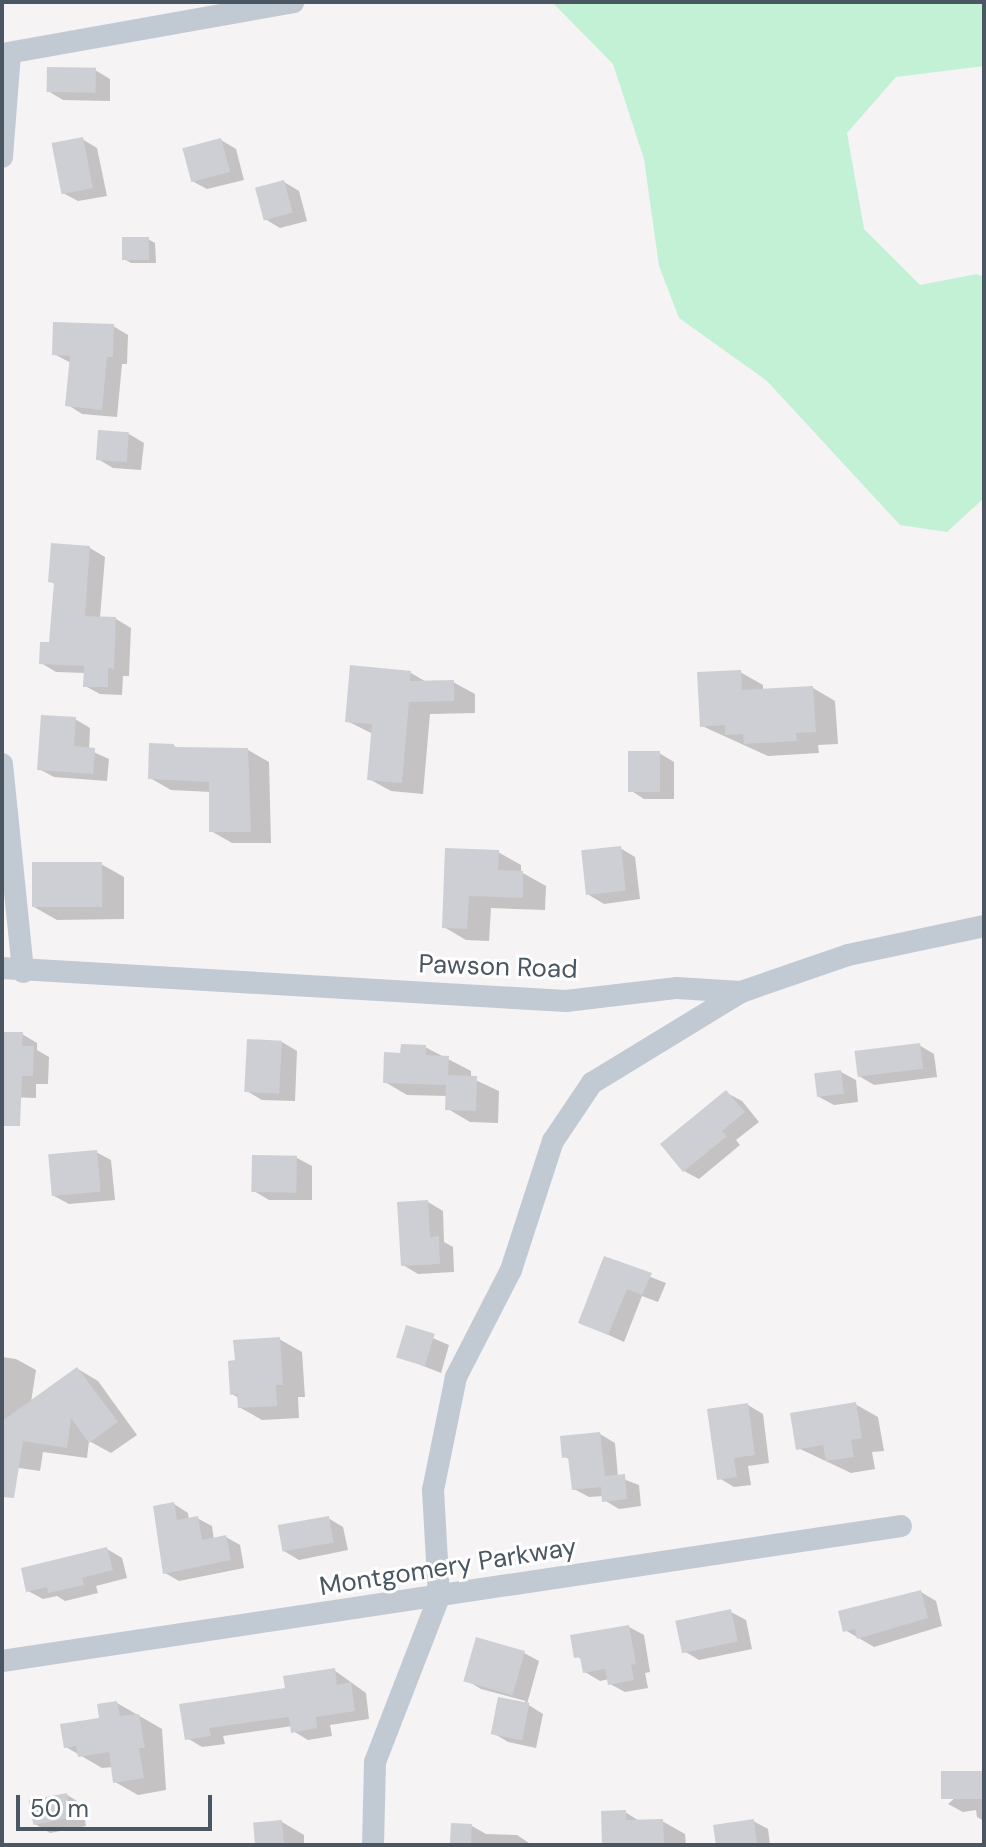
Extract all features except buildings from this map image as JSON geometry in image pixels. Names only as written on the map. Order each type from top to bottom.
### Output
[{"type":"street","points":[[2,157],[6,54],[293,3]]},
{"type":"street","points":[[2,764],[12,970]]},
{"type":"street","name":"Pawson Road","points":[[12,970],[566,1001],[677,988],[741,992],[848,955],[984,926]]},
{"type":"street","points":[[373,1845],[375,1762],[439,1597],[433,1490],[456,1377],[511,1270],[553,1141],[592,1083],[741,992]]},
{"type":"street","name":"Montgomery Parkway","points":[[2,1661],[901,1526]]},
{"type":"green space","points":[[552,2],[984,2],[984,66],[896,77],[847,133],[864,229],[920,285],[977,274],[984,277],[984,498],[947,532],[900,525],[767,381],[679,318],[659,266],[644,159],[613,64]]}]
